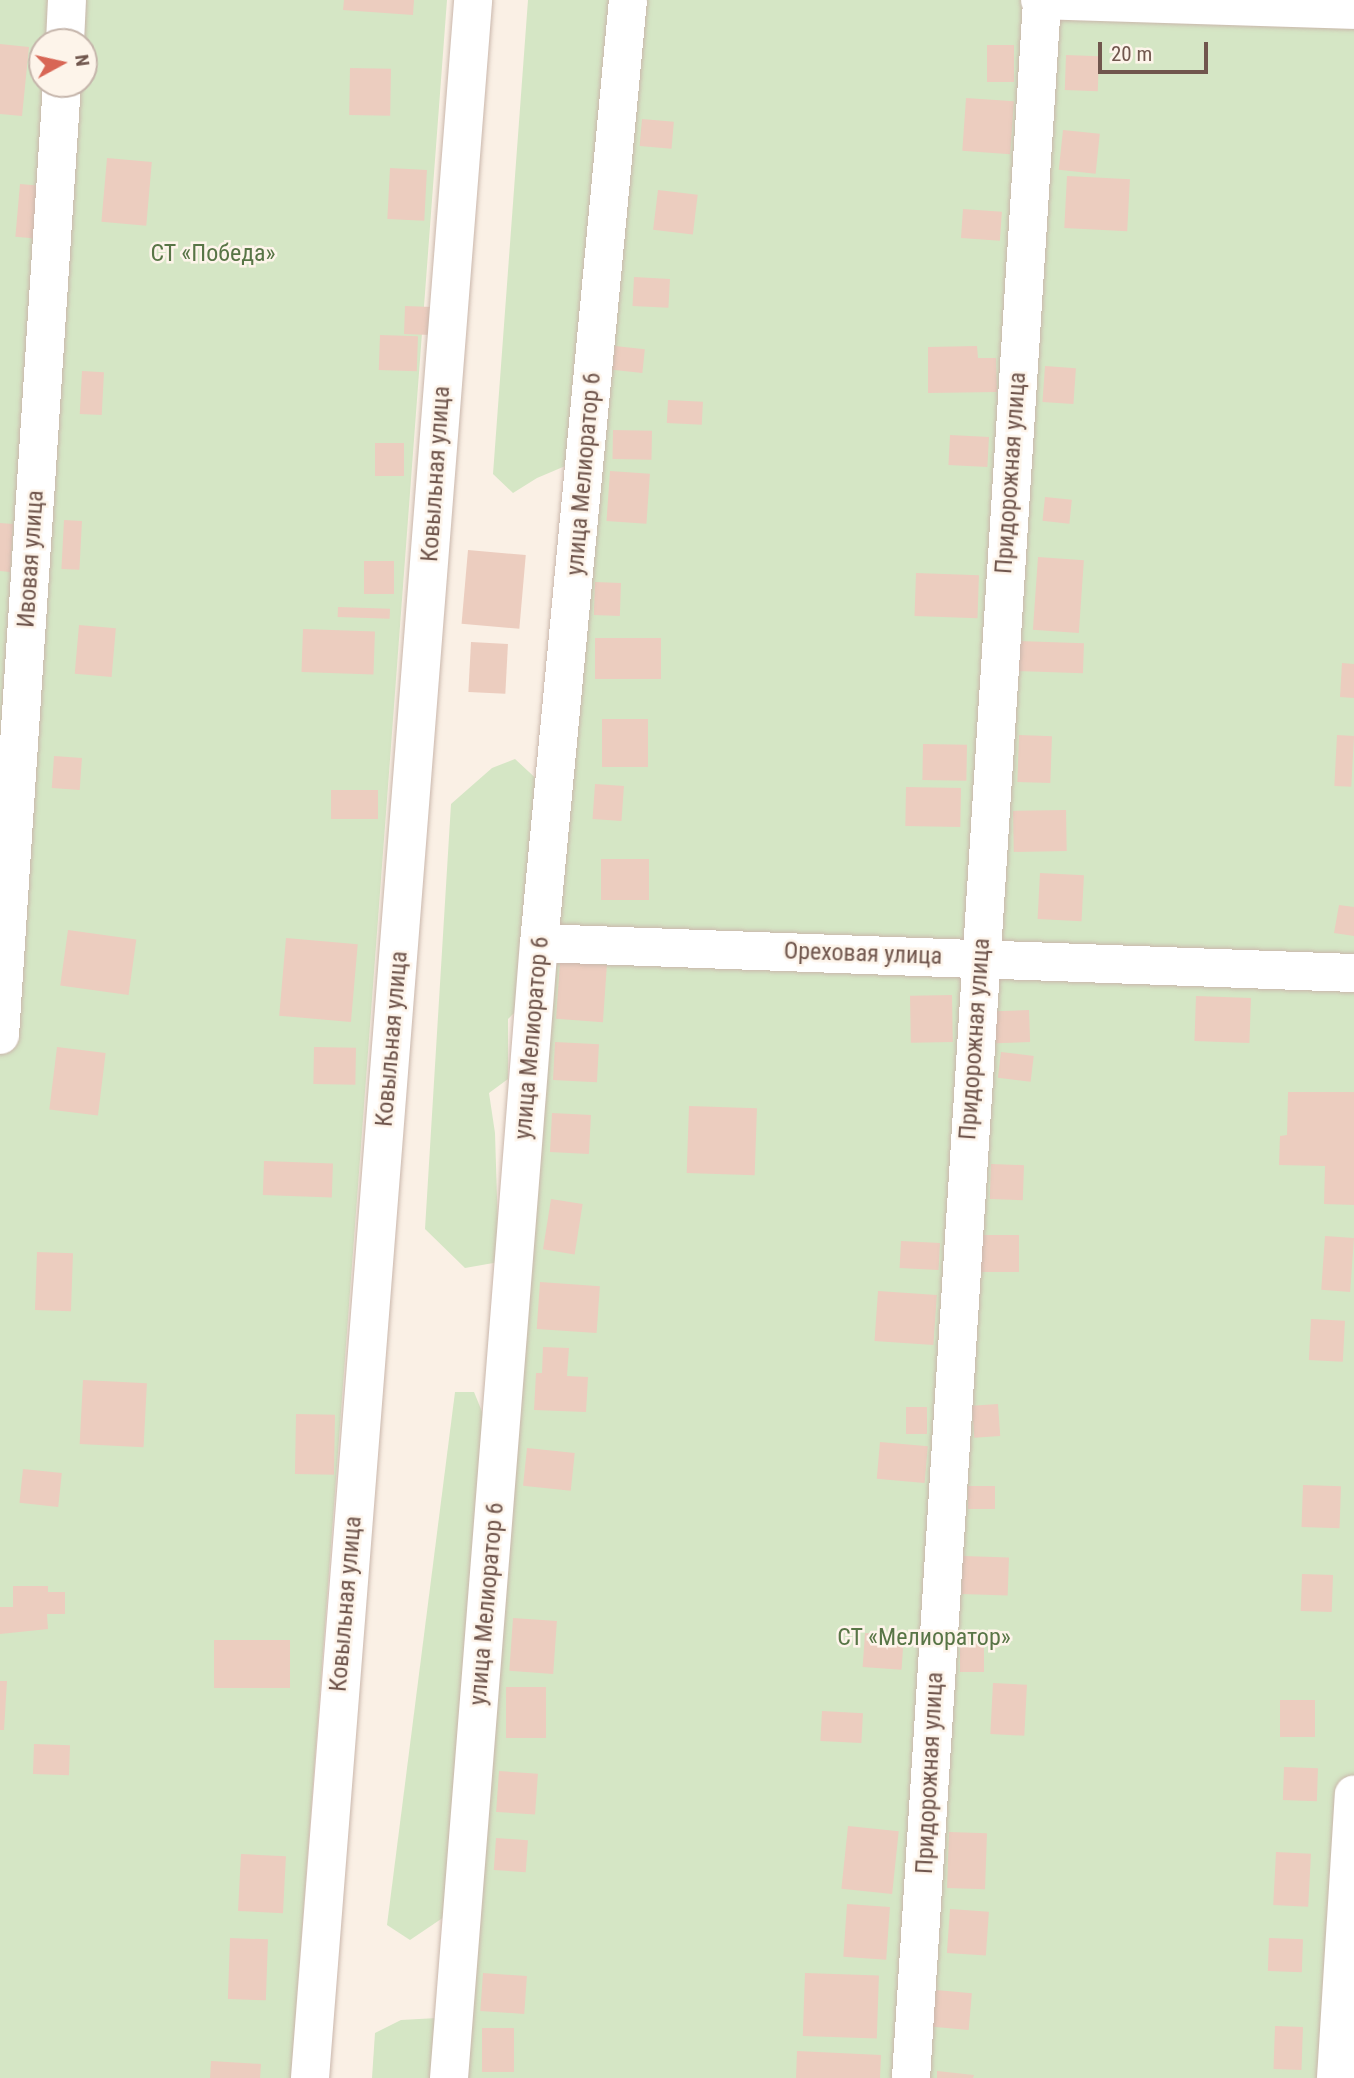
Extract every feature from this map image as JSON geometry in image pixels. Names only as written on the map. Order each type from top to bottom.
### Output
[{"type":"street","points":[[66,28],[67,0]]},
{"type":"street","name":"Ковыльная улица","points":[[310,2078],[473,0]]},
{"type":"street","name":"улица Мелиоратор 6","points":[[449,2078],[540,943],[628,0]]},
{"type":"street","points":[[1041,0],[1354,10]]},
{"type":"street","name":"Придорожная улица","points":[[911,2078],[1041,0]]},
{"type":"street","name":"Ивовая улица","points":[[0,1035],[61,98]]},
{"type":"street","name":"Ореховая улица","points":[[540,943],[1354,973]]},
{"type":"street","points":[[1336,2078],[1354,1795]]},
{"type":"green space","name":"СТ «Победа»","points":[[0,0],[447,0],[291,2078],[0,2078]]},
{"type":"green space","points":[[528,0],[609,0],[570,464],[537,478],[513,493],[493,474]]},
{"type":"green space","name":"СТ «Мелиоратор»","points":[[636,0],[1354,0],[1354,2078],[457,2078]]},
{"type":"green space","points":[[515,759],[542,784],[521,1006],[508,1019],[508,1079],[489,1093],[495,1133],[499,1262],[465,1268],[425,1229],[451,804],[492,768]]},
{"type":"green space","points":[[455,1392],[474,1392],[485,1419],[450,1913],[410,1940],[387,1925]]},
{"type":"green space","points":[[437,2018],[431,2078],[372,2078],[375,2033],[401,2020]]},
{"type":"building","points":[[344,0],[414,0],[413,15],[343,10]]},
{"type":"building","points":[[0,44],[28,47],[22,116],[0,114]]},
{"type":"building","points":[[987,45],[1014,45],[1014,82],[987,82]]},
{"type":"building","points":[[1066,55],[1099,56],[1098,91],[1065,90]]},
{"type":"building","points":[[350,68],[391,69],[390,116],[349,115]]},
{"type":"building","points":[[966,98],[1014,101],[1010,154],[962,151]]},
{"type":"building","points":[[642,119],[674,122],[672,149],[640,146]]},
{"type":"building","points":[[1063,130],[1100,134],[1096,174],[1059,170]]},
{"type":"building","points":[[107,158],[152,162],[146,226],[101,222]]},
{"type":"building","points":[[390,168],[427,170],[424,221],[387,219]]},
{"type":"building","points":[[1067,176],[1130,179],[1127,231],[1064,228]]},
{"type":"building","points":[[20,184],[43,186],[38,239],[15,237]]},
{"type":"building","points":[[658,190],[698,195],[693,235],[653,230]]},
{"type":"building","points":[[963,209],[1002,212],[1000,241],[961,238]]},
{"type":"building","points":[[634,277],[670,279],[668,308],[632,306]]},
{"type":"building","points":[[405,306],[432,307],[431,335],[404,334]]},
{"type":"building","points":[[380,335],[418,336],[417,371],[379,370]]},
{"type":"building","points":[[615,346],[645,349],[642,373],[612,370]]},
{"type":"building","points":[[977,346],[978,358],[996,358],[997,392],[928,393],[928,347]]},
{"type":"building","points":[[1045,366],[1076,368],[1073,404],[1042,402]]},
{"type":"building","points":[[82,371],[104,372],[102,415],[80,414]]},
{"type":"building","points":[[668,400],[703,402],[702,425],[667,423]]},
{"type":"building","points":[[613,430],[652,431],[651,460],[612,459]]},
{"type":"building","points":[[950,435],[989,437],[987,467],[948,465]]},
{"type":"building","points":[[375,443],[404,443],[404,476],[375,476]]},
{"type":"building","points":[[610,471],[650,474],[646,524],[607,521]]},
{"type":"building","points":[[1045,497],[1072,500],[1069,524],[1042,521]]},
{"type":"building","points":[[64,520],[82,521],[79,570],[61,569]]},
{"type":"building","points":[[0,523],[13,524],[10,572],[0,571]]},
{"type":"building","points":[[468,550],[526,555],[519,629],[462,624]]},
{"type":"building","points":[[1038,557],[1084,560],[1079,633],[1033,630]]},
{"type":"building","points":[[364,561],[394,561],[394,594],[364,594]]},
{"type":"building","points":[[916,573],[979,575],[977,618],[914,616]]},
{"type":"building","points":[[595,582],[621,583],[620,616],[594,615]]},
{"type":"building","points":[[338,607],[390,609],[390,619],[338,617]]},
{"type":"building","points":[[79,625],[116,628],[112,677],[75,674]]},
{"type":"building","points":[[303,629],[375,632],[373,674],[301,672]]},
{"type":"building","points":[[595,638],[661,638],[661,679],[595,679]]},
{"type":"building","points":[[1018,641],[1084,643],[1083,673],[1017,671]]},
{"type":"building","points":[[471,642],[508,644],[505,694],[468,692]]},
{"type":"building","points":[[1342,663],[1354,664],[1354,698],[1340,697]]},
{"type":"building","points":[[602,719],[648,719],[648,767],[602,767]]},
{"type":"building","points":[[1019,735],[1052,736],[1050,783],[1017,782]]},
{"type":"building","points":[[1337,735],[1354,736],[1351,787],[1334,786]]},
{"type":"building","points":[[923,744],[967,745],[966,781],[922,780]]},
{"type":"building","points":[[54,756],[82,758],[80,790],[52,788]]},
{"type":"building","points":[[595,784],[624,786],[621,821],[593,819]]},
{"type":"building","points":[[906,787],[961,788],[960,827],[905,826]]},
{"type":"building","points":[[331,790],[378,790],[378,819],[331,819]]},
{"type":"building","points":[[1066,810],[1067,851],[1014,852],[1013,811]]},
{"type":"building","points":[[601,859],[649,859],[649,900],[601,900]]},
{"type":"building","points":[[1040,873],[1084,875],[1082,921],[1038,919]]},
{"type":"building","points":[[1339,905],[1354,907],[1354,936],[1334,933]]},
{"type":"building","points":[[68,930],[136,940],[129,995],[60,985]]},
{"type":"building","points":[[286,938],[358,944],[351,1022],[279,1016]]},
{"type":"building","points":[[560,962],[607,965],[603,1022],[556,1019]]},
{"type":"building","points":[[952,995],[953,1042],[911,1043],[910,996]]},
{"type":"building","points":[[1196,996],[1251,998],[1249,1043],[1194,1041]]},
{"type":"building","points":[[1029,1010],[1030,1042],[996,1043],[995,1011]]},
{"type":"building","points":[[555,1042],[599,1044],[597,1082],[553,1080]]},
{"type":"building","points":[[57,1047],[106,1053],[98,1116],[49,1110]]},
{"type":"building","points":[[314,1047],[356,1048],[355,1085],[313,1084]]},
{"type":"building","points":[[1001,1052],[1034,1056],[1031,1082],[998,1078]]},
{"type":"building","points":[[1288,1092],[1354,1092],[1354,1205],[1324,1204],[1325,1166],[1279,1165],[1280,1136],[1287,1135]]},
{"type":"building","points":[[689,1106],[757,1108],[755,1175],[687,1173]]},
{"type":"building","points":[[552,1113],[591,1115],[589,1154],[550,1152]]},
{"type":"building","points":[[264,1161],[333,1163],[332,1197],[263,1195]]},
{"type":"building","points":[[991,1164],[1024,1165],[1023,1200],[990,1199]]},
{"type":"building","points":[[551,1199],[583,1204],[575,1254],[543,1249]]},
{"type":"building","points":[[978,1235],[1019,1235],[1019,1272],[978,1272]]},
{"type":"building","points":[[1325,1236],[1354,1238],[1350,1292],[1321,1290]]},
{"type":"building","points":[[901,1241],[940,1243],[939,1270],[900,1268]]},
{"type":"building","points":[[37,1252],[73,1253],[71,1311],[35,1310]]},
{"type":"building","points":[[540,1282],[600,1286],[597,1333],[537,1329]]},
{"type":"building","points":[[878,1291],[937,1295],[933,1345],[875,1341]]},
{"type":"building","points":[[1311,1319],[1345,1321],[1343,1362],[1309,1360]]},
{"type":"building","points":[[543,1347],[569,1348],[567,1376],[588,1377],[586,1412],[534,1410],[536,1373],[542,1373]]},
{"type":"building","points":[[83,1380],[147,1383],[144,1447],[80,1444]]},
{"type":"building","points":[[998,1404],[1000,1436],[974,1438],[972,1406]]},
{"type":"building","points":[[906,1407],[927,1407],[927,1434],[906,1434]]},
{"type":"building","points":[[296,1414],[335,1415],[334,1475],[295,1474]]},
{"type":"building","points":[[880,1442],[928,1446],[925,1483],[877,1479]]},
{"type":"building","points":[[527,1448],[575,1453],[571,1491],[523,1486]]},
{"type":"building","points":[[23,1469],[62,1473],[58,1507],[19,1503]]},
{"type":"building","points":[[1303,1485],[1341,1486],[1340,1528],[1302,1527]]},
{"type":"building","points":[[968,1486],[995,1486],[995,1509],[968,1509]]},
{"type":"building","points":[[963,1556],[1009,1558],[1008,1596],[962,1594]]},
{"type":"building","points":[[1302,1574],[1333,1575],[1332,1612],[1301,1611]]},
{"type":"building","points":[[13,1586],[48,1586],[48,1592],[65,1592],[65,1614],[47,1614],[48,1629],[0,1634],[0,1607],[13,1607]]},
{"type":"building","points":[[513,1618],[557,1621],[553,1674],[509,1671]]},
{"type":"building","points":[[865,1633],[904,1636],[902,1670],[863,1667]]},
{"type":"building","points":[[960,1635],[984,1635],[984,1672],[960,1672]]},
{"type":"building","points":[[214,1640],[290,1640],[290,1688],[214,1688]]},
{"type":"building","points":[[0,1681],[7,1681],[4,1730],[0,1730]]},
{"type":"building","points":[[993,1683],[1027,1685],[1024,1736],[990,1734]]},
{"type":"building","points":[[506,1687],[546,1687],[546,1738],[506,1738]]},
{"type":"building","points":[[1280,1700],[1315,1700],[1315,1737],[1280,1737]]},
{"type":"building","points":[[822,1711],[863,1713],[861,1743],[820,1741]]},
{"type":"building","points":[[34,1744],[70,1745],[69,1775],[33,1774]]},
{"type":"building","points":[[1284,1767],[1318,1768],[1317,1801],[1283,1800]]},
{"type":"building","points":[[499,1771],[538,1774],[535,1815],[496,1812]]},
{"type":"building","points":[[848,1826],[899,1831],[892,1894],[841,1889]]},
{"type":"building","points":[[949,1832],[987,1833],[985,1889],[947,1888]]},
{"type":"building","points":[[496,1838],[528,1840],[526,1872],[494,1870]]},
{"type":"building","points":[[1276,1852],[1311,1854],[1308,1907],[1273,1905]]},
{"type":"building","points":[[241,1854],[286,1856],[283,1913],[238,1911]]},
{"type":"building","points":[[847,1904],[890,1907],[886,1960],[843,1957]]},
{"type":"building","points":[[950,1909],[989,1912],[986,1956],[947,1953]]},
{"type":"building","points":[[230,1938],[268,1939],[266,2000],[228,1999]]},
{"type":"building","points":[[1269,1938],[1303,1939],[1302,1972],[1268,1971]]},
{"type":"building","points":[[483,1973],[527,1976],[524,2014],[480,2011]]},
{"type":"building","points":[[805,1973],[879,1976],[877,2039],[803,2036]]},
{"type":"building","points":[[936,1990],[972,1993],[969,2030],[933,2027]]},
{"type":"building","points":[[1275,2026],[1303,2027],[1301,2070],[1273,2069]]},
{"type":"building","points":[[482,2028],[514,2028],[514,2072],[482,2072]]},
{"type":"building","points":[[797,2051],[881,2055],[880,2078],[796,2078]]},
{"type":"building","points":[[211,2061],[261,2064],[260,2078],[210,2078]]},
{"type":"building","points":[[937,2071],[974,2075],[973,2078],[937,2078]]}]
